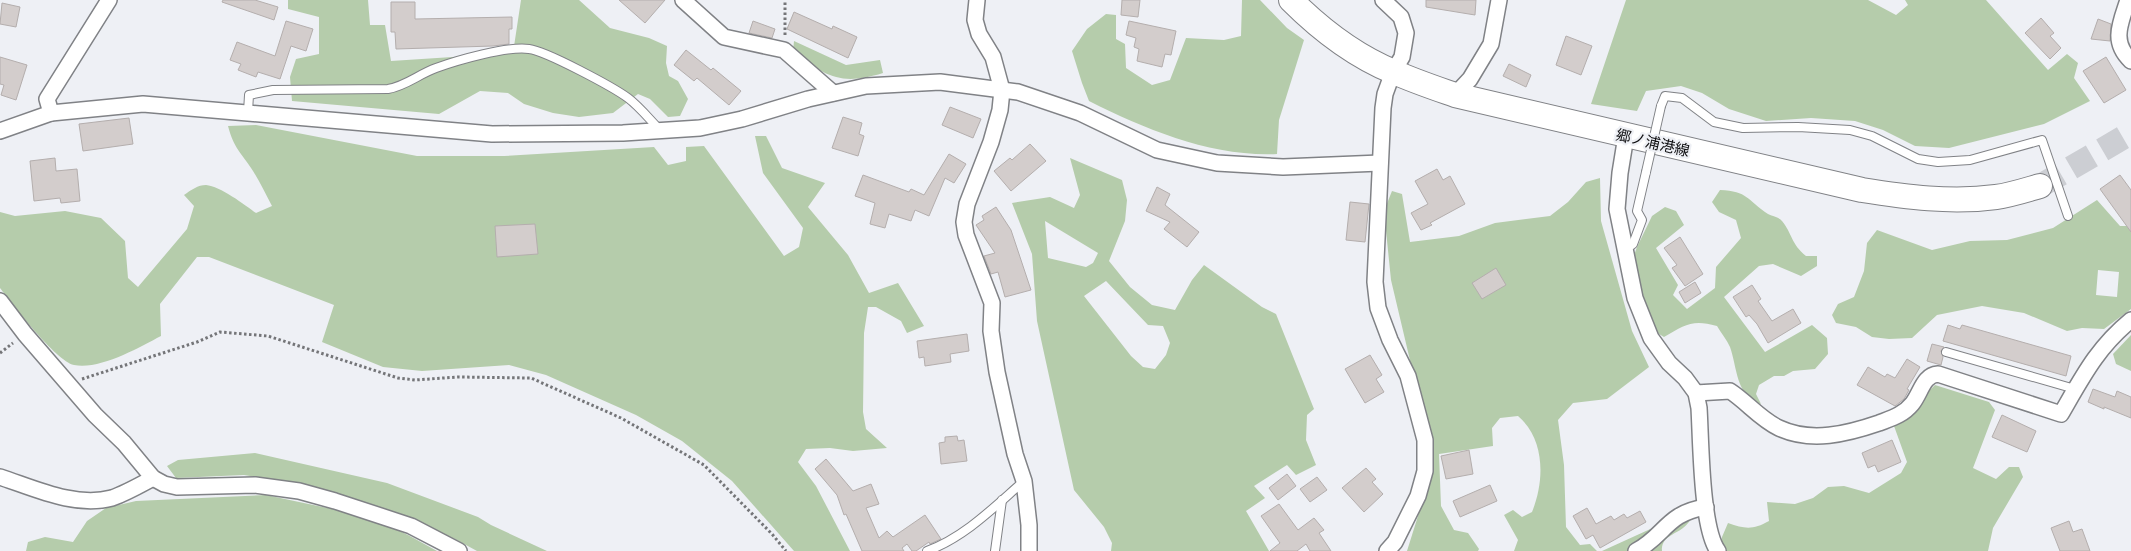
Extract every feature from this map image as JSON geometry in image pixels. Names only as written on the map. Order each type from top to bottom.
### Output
[{"type":"main road","name":"郷ノ浦港線","points":[[1291,0],[1321,27],[1352,50],[1393,72],[1455,95],[1862,190],[1904,197],[1957,199],[1996,197],[2040,186]]},
{"type":"street","points":[[51,113],[47,100],[109,0]]},
{"type":"street","points":[[683,0],[724,37],[784,50],[833,93]]},
{"type":"street","points":[[977,0],[975,20],[979,34],[993,57],[1002,90],[1000,110],[968,204],[964,222],[966,235],[992,303],[991,331],[997,372],[1015,454],[1024,482],[1029,525],[1029,551]]},
{"type":"street","points":[[1383,0],[1401,17],[1406,33],[1402,57],[1393,72],[1384,101],[1375,282],[1378,308],[1390,340],[1408,376],[1425,440],[1425,471],[1418,496],[1395,542],[1387,551]]},
{"type":"street","points":[[1455,95],[1470,79],[1491,44],[1499,0]]},
{"type":"street","points":[[2128,8],[2118,38],[2123,54],[2131,61]]},
{"type":"street","points":[[0,131],[51,113],[143,104],[492,134],[573,135],[700,128],[742,119],[833,93],[866,86],[921,82],[975,85],[1018,92],[1080,113],[1157,150],[1217,163],[1283,167],[1380,163]]},
{"type":"street","points":[[1626,136],[1617,209],[1624,250],[1635,298],[1651,338],[1669,363],[1685,378],[1696,393],[1700,408],[1706,507],[1711,536],[1718,551]]},
{"type":"street","points":[[0,301],[69,386],[153,478],[164,484],[177,487],[255,485],[299,491],[411,526],[459,551]]},
{"type":"street","points":[[1696,393],[1730,391],[1766,422],[1793,433],[1811,436],[1836,435],[1858,430],[1900,415],[1912,404],[1927,378],[1938,374],[2062,414],[2094,357],[2112,336],[2131,320]]},
{"type":"street","points":[[0,477],[54,495],[91,501],[112,498],[153,478]]},
{"type":"street","points":[[1636,551],[1676,517],[1691,510],[1706,507]]},
{"type":"lane","points":[[248,112],[249,95],[273,90],[388,89],[401,87],[435,68],[521,48],[538,50],[609,87],[629,99],[660,130]]},
{"type":"lane","points":[[1624,250],[1633,244],[1642,220],[1637,211],[1661,106],[1665,96],[1682,98],[1714,122],[1742,128],[1798,127],[1850,130],[1872,136],[1918,159],[1938,162],[1970,160],[2042,140],[2068,216]]},
{"type":"lane","points":[[1946,352],[2075,389]]},
{"type":"lane","points":[[927,551],[941,546],[965,531],[1024,482]]},
{"type":"lane","points":[[996,551],[1002,500]]},
{"type":"path","points":[[784,50],[785,0]]},
{"type":"path","points":[[69,386],[85,378],[197,342],[220,332],[268,336],[398,378],[415,380],[458,377],[531,378],[621,418],[704,465],[772,534],[786,551]]},
{"type":"green space","points":[[288,0],[368,0],[370,25],[385,25],[391,61],[513,53],[521,0],[579,0],[610,28],[649,38],[667,46],[666,63],[669,76],[678,81],[688,99],[680,116],[668,117],[650,99],[638,94],[613,113],[579,117],[553,113],[524,104],[508,93],[480,91],[439,114],[292,101],[290,77],[296,59],[319,54],[319,17],[288,9]]},
{"type":"green space","points":[[1242,0],[1260,0],[1287,28],[1304,40],[1279,120],[1277,154],[1228,151],[1180,140],[1134,122],[1089,101],[1072,51],[1087,29],[1106,14],[1116,15],[1116,39],[1125,44],[1126,68],[1152,85],[1170,80],[1186,38],[1224,40],[1241,36]]},
{"type":"green space","points":[[1626,0],[1868,0],[1896,15],[1908,5],[1905,0],[1986,0],[2048,70],[2067,54],[2078,63],[2074,78],[2090,101],[2044,124],[1949,148],[1915,146],[1883,130],[1855,121],[1811,118],[1766,121],[1729,109],[1702,93],[1681,86],[1646,91],[1637,111],[1591,104]]},
{"type":"green space","points":[[794,41],[846,65],[880,60],[883,73],[856,79],[835,77],[815,67],[793,51]]},
{"type":"green space","points":[[256,125],[417,156],[504,156],[654,147],[668,165],[686,161],[686,147],[704,146],[784,256],[799,247],[803,228],[763,173],[755,136],[766,136],[782,168],[825,183],[808,207],[848,255],[869,293],[898,283],[924,326],[907,333],[901,321],[876,307],[868,307],[864,333],[863,412],[866,429],[887,448],[853,451],[830,448],[806,449],[798,462],[816,486],[850,551],[794,551],[732,481],[682,441],[636,415],[546,375],[509,365],[422,371],[383,367],[322,342],[334,305],[209,257],[197,257],[160,304],[161,336],[119,357],[84,366],[74,365],[57,354],[35,331],[0,288],[0,212],[15,216],[65,211],[101,218],[125,241],[128,278],[138,287],[187,229],[194,206],[184,195],[192,190],[203,185],[212,186],[232,196],[256,213],[272,206],[256,175],[235,145],[228,126]]},
{"type":"green space","points":[[1070,158],[1122,180],[1127,200],[1125,221],[1109,261],[1130,287],[1152,305],[1175,310],[1192,280],[1204,265],[1262,307],[1276,314],[1314,409],[1307,415],[1306,440],[1316,465],[1296,475],[1287,465],[1254,486],[1265,498],[1246,511],[1269,551],[1111,551],[1112,543],[1104,527],[1074,490],[1037,321],[1032,254],[1012,203],[1050,197],[1074,208],[1080,195]],"holes":[[[1045,221],[1098,253],[1093,263],[1086,267],[1048,258]],[[1106,281],[1148,325],[1163,326],[1170,343],[1166,355],[1155,369],[1143,367],[1131,356],[1084,296]]]},
{"type":"green space","points":[[1600,178],[1601,221],[1632,331],[1649,367],[1607,399],[1573,403],[1558,420],[1564,465],[1566,527],[1580,545],[1590,544],[1597,551],[1514,551],[1518,540],[1504,515],[1513,510],[1522,517],[1532,512],[1539,487],[1540,474],[1538,448],[1527,425],[1518,416],[1500,418],[1492,428],[1493,446],[1439,454],[1441,506],[1454,530],[1468,533],[1479,549],[1478,551],[1407,551],[1428,484],[1430,448],[1427,415],[1413,373],[1391,280],[1384,211],[1392,191],[1402,194],[1410,242],[1459,236],[1495,223],[1550,216],[1568,202],[1586,182]]},
{"type":"green space","points":[[1720,190],[1742,194],[1768,214],[1779,218],[1801,252],[1806,256],[1817,256],[1817,266],[1801,276],[1773,264],[1759,266],[1724,297],[1765,352],[1812,325],[1827,338],[1828,354],[1815,369],[1793,371],[1784,376],[1774,376],[1759,385],[1756,394],[1761,404],[1753,401],[1742,388],[1730,347],[1717,326],[1701,323],[1689,324],[1664,337],[1654,331],[1642,307],[1632,261],[1652,216],[1665,207],[1676,211],[1684,225],[1656,248],[1678,285],[1673,295],[1687,309],[1715,288],[1716,267],[1741,238],[1736,220],[1719,212],[1712,202]]},
{"type":"green space","points":[[2097,200],[2120,226],[2131,226],[2131,309],[2104,329],[2082,328],[2067,331],[2024,313],[1982,306],[1937,315],[1912,338],[1889,339],[1872,337],[1856,327],[1836,323],[1832,315],[1838,304],[1854,297],[1864,271],[1867,243],[1877,230],[1932,250],[1970,241],[2007,240],[2053,228]],"holes":[[[2098,270],[2119,272],[2117,297],[2096,295]]]},
{"type":"green space","points":[[2131,335],[2131,371],[2116,364],[2113,354]]},
{"type":"green space","points":[[1935,385],[1989,402],[1995,410],[1973,468],[1996,479],[2009,467],[2019,467],[2023,477],[1993,528],[1988,551],[1727,551],[1721,546],[1722,537],[1728,523],[1749,528],[1769,521],[1767,502],[1795,504],[1813,498],[1828,487],[1844,486],[1869,493],[1901,473],[1907,462],[1894,426]]},
{"type":"green space","points":[[255,453],[387,483],[478,517],[547,551],[477,551],[455,539],[393,514],[296,484],[244,475],[176,478],[167,466],[178,460]]},
{"type":"green space","points":[[266,495],[370,517],[437,551],[26,551],[28,542],[45,537],[73,542],[87,521],[106,508],[136,501]]},
{"type":"green space","points":[[1694,516],[1683,528],[1666,539],[1662,546],[1662,551],[1602,551],[1657,526]]},
{"type":"building","points":[[223,0],[255,0],[278,7],[274,20],[222,2]]},
{"type":"building","points":[[619,0],[665,0],[645,23]]},
{"type":"building","points":[[1122,0],[1140,0],[1138,17],[1121,15]]},
{"type":"building","points":[[1426,0],[1476,0],[1475,15],[1426,7]]},
{"type":"building","points":[[391,2],[415,2],[415,19],[512,17],[512,29],[509,29],[509,44],[396,49],[395,32],[391,32]]},
{"type":"building","points":[[2,3],[20,7],[16,27],[0,24]]},
{"type":"building","points":[[794,12],[832,29],[833,26],[857,37],[848,58],[787,29]]},
{"type":"building","points":[[2041,18],[2054,33],[2050,36],[2061,48],[2050,59],[2025,33]]},
{"type":"building","points":[[2098,19],[2111,24],[2110,41],[2091,39]]},
{"type":"building","points":[[286,21],[313,29],[306,51],[291,46],[280,79],[258,72],[256,77],[238,70],[241,64],[230,60],[237,42],[275,56]]},
{"type":"building","points":[[753,21],[775,29],[772,38],[749,33]]},
{"type":"building","points":[[1129,21],[1176,31],[1171,55],[1165,54],[1162,67],[1137,61],[1139,49],[1134,47],[1136,38],[1126,35]]},
{"type":"building","points":[[1566,36],[1592,46],[1581,75],[1556,65]]},
{"type":"building","points":[[686,50],[711,70],[713,68],[741,91],[729,105],[697,78],[694,81],[674,65]]},
{"type":"building","points":[[0,57],[27,65],[16,100],[1,95],[4,85],[0,84]]},
{"type":"building","points":[[2106,57],[2126,90],[2104,103],[2083,71]]},
{"type":"building","points":[[1509,64],[1531,75],[1526,87],[1503,76]]},
{"type":"building","points":[[950,107],[981,119],[973,138],[942,125]]},
{"type":"building","points":[[843,117],[862,123],[859,134],[864,136],[858,156],[832,148]]},
{"type":"building","points":[[129,118],[133,144],[83,151],[79,124]]},
{"type":"building","points":[[1030,144],[1046,161],[1011,191],[994,171],[1010,158],[1012,160]]},
{"type":"building","points":[[949,154],[966,164],[954,183],[945,178],[929,216],[915,210],[911,221],[889,214],[885,228],[870,224],[875,203],[855,196],[863,175],[909,192],[911,189],[924,195]]},
{"type":"building","points":[[55,158],[56,171],[77,169],[80,201],[61,203],[60,198],[34,201],[30,161]]},
{"type":"building","points":[[1437,169],[1443,180],[1450,176],[1465,204],[1421,230],[1411,213],[1428,204],[1415,181]]},
{"type":"building","points":[[2120,175],[2131,190],[2131,232],[2100,189]]},
{"type":"building","points":[[1157,187],[1170,194],[1165,205],[1199,232],[1187,247],[1164,229],[1170,222],[1146,211]]},
{"type":"building","points":[[1350,202],[1369,204],[1365,242],[1346,240]]},
{"type":"building","points":[[996,207],[1011,230],[1031,290],[1005,297],[998,272],[991,274],[984,256],[995,253],[976,225],[984,220],[982,216]]},
{"type":"building","points":[[535,224],[538,254],[497,257],[495,226]]},
{"type":"building","points":[[1680,237],[1703,274],[1685,286],[1672,268],[1677,265],[1664,248]]},
{"type":"building","points":[[1496,268],[1506,285],[1482,299],[1472,283]]},
{"type":"building","points":[[1695,282],[1701,293],[1685,303],[1679,292]]},
{"type":"building","points":[[1752,285],[1761,299],[1758,301],[1772,321],[1793,309],[1801,323],[1768,343],[1757,324],[1749,315],[1746,317],[1733,297]]},
{"type":"building","points":[[1948,325],[1960,329],[1962,325],[2071,356],[2066,376],[1943,341]]},
{"type":"building","points":[[967,334],[969,351],[950,354],[951,362],[925,366],[924,357],[919,358],[917,341]]},
{"type":"building","points":[[1932,344],[1944,347],[1941,351],[1943,357],[1941,365],[1927,361]]},
{"type":"building","points":[[1370,355],[1382,375],[1376,379],[1384,392],[1365,403],[1345,369]]},
{"type":"building","points":[[1907,359],[1920,367],[1907,389],[1909,390],[1904,399],[1895,406],[1857,385],[1868,367],[1885,377],[1887,374],[1895,378]]},
{"type":"building","points":[[2093,389],[2115,397],[2117,391],[2131,397],[2131,418],[2088,402]]},
{"type":"building","points":[[2002,415],[2036,431],[2027,452],[1992,437]]},
{"type":"building","points":[[957,436],[958,441],[964,440],[967,461],[941,464],[939,443],[945,442],[945,437]]},
{"type":"building","points":[[1892,440],[1901,462],[1878,472],[1875,465],[1868,468],[1862,453]]},
{"type":"building","points":[[1469,450],[1473,474],[1446,479],[1441,456]]},
{"type":"building","points":[[826,459],[853,491],[871,484],[879,504],[866,508],[879,538],[887,531],[893,537],[925,515],[941,539],[930,544],[929,542],[916,551],[912,551],[907,544],[902,548],[904,551],[862,551],[846,514],[844,515],[837,495],[815,469]]},
{"type":"building","points":[[1366,468],[1376,479],[1372,482],[1383,494],[1364,512],[1342,488]]},
{"type":"building","points":[[1287,474],[1296,486],[1278,500],[1269,488]]},
{"type":"building","points":[[1317,477],[1327,490],[1310,502],[1300,489]]},
{"type":"building","points":[[1490,485],[1497,501],[1460,517],[1453,501]]},
{"type":"building","points":[[1279,504],[1298,530],[1314,518],[1324,530],[1319,533],[1331,551],[1310,551],[1306,544],[1297,551],[1270,551],[1280,543],[1261,516]]},
{"type":"building","points":[[1587,508],[1596,524],[1611,516],[1614,520],[1624,514],[1627,518],[1640,511],[1646,522],[1600,548],[1593,535],[1586,539],[1573,516]]},
{"type":"building","points":[[2069,521],[2073,532],[2082,529],[2090,551],[2060,551],[2051,528]]},
{"type":"tunnel","points":[[2040,186],[2131,133]]}]
